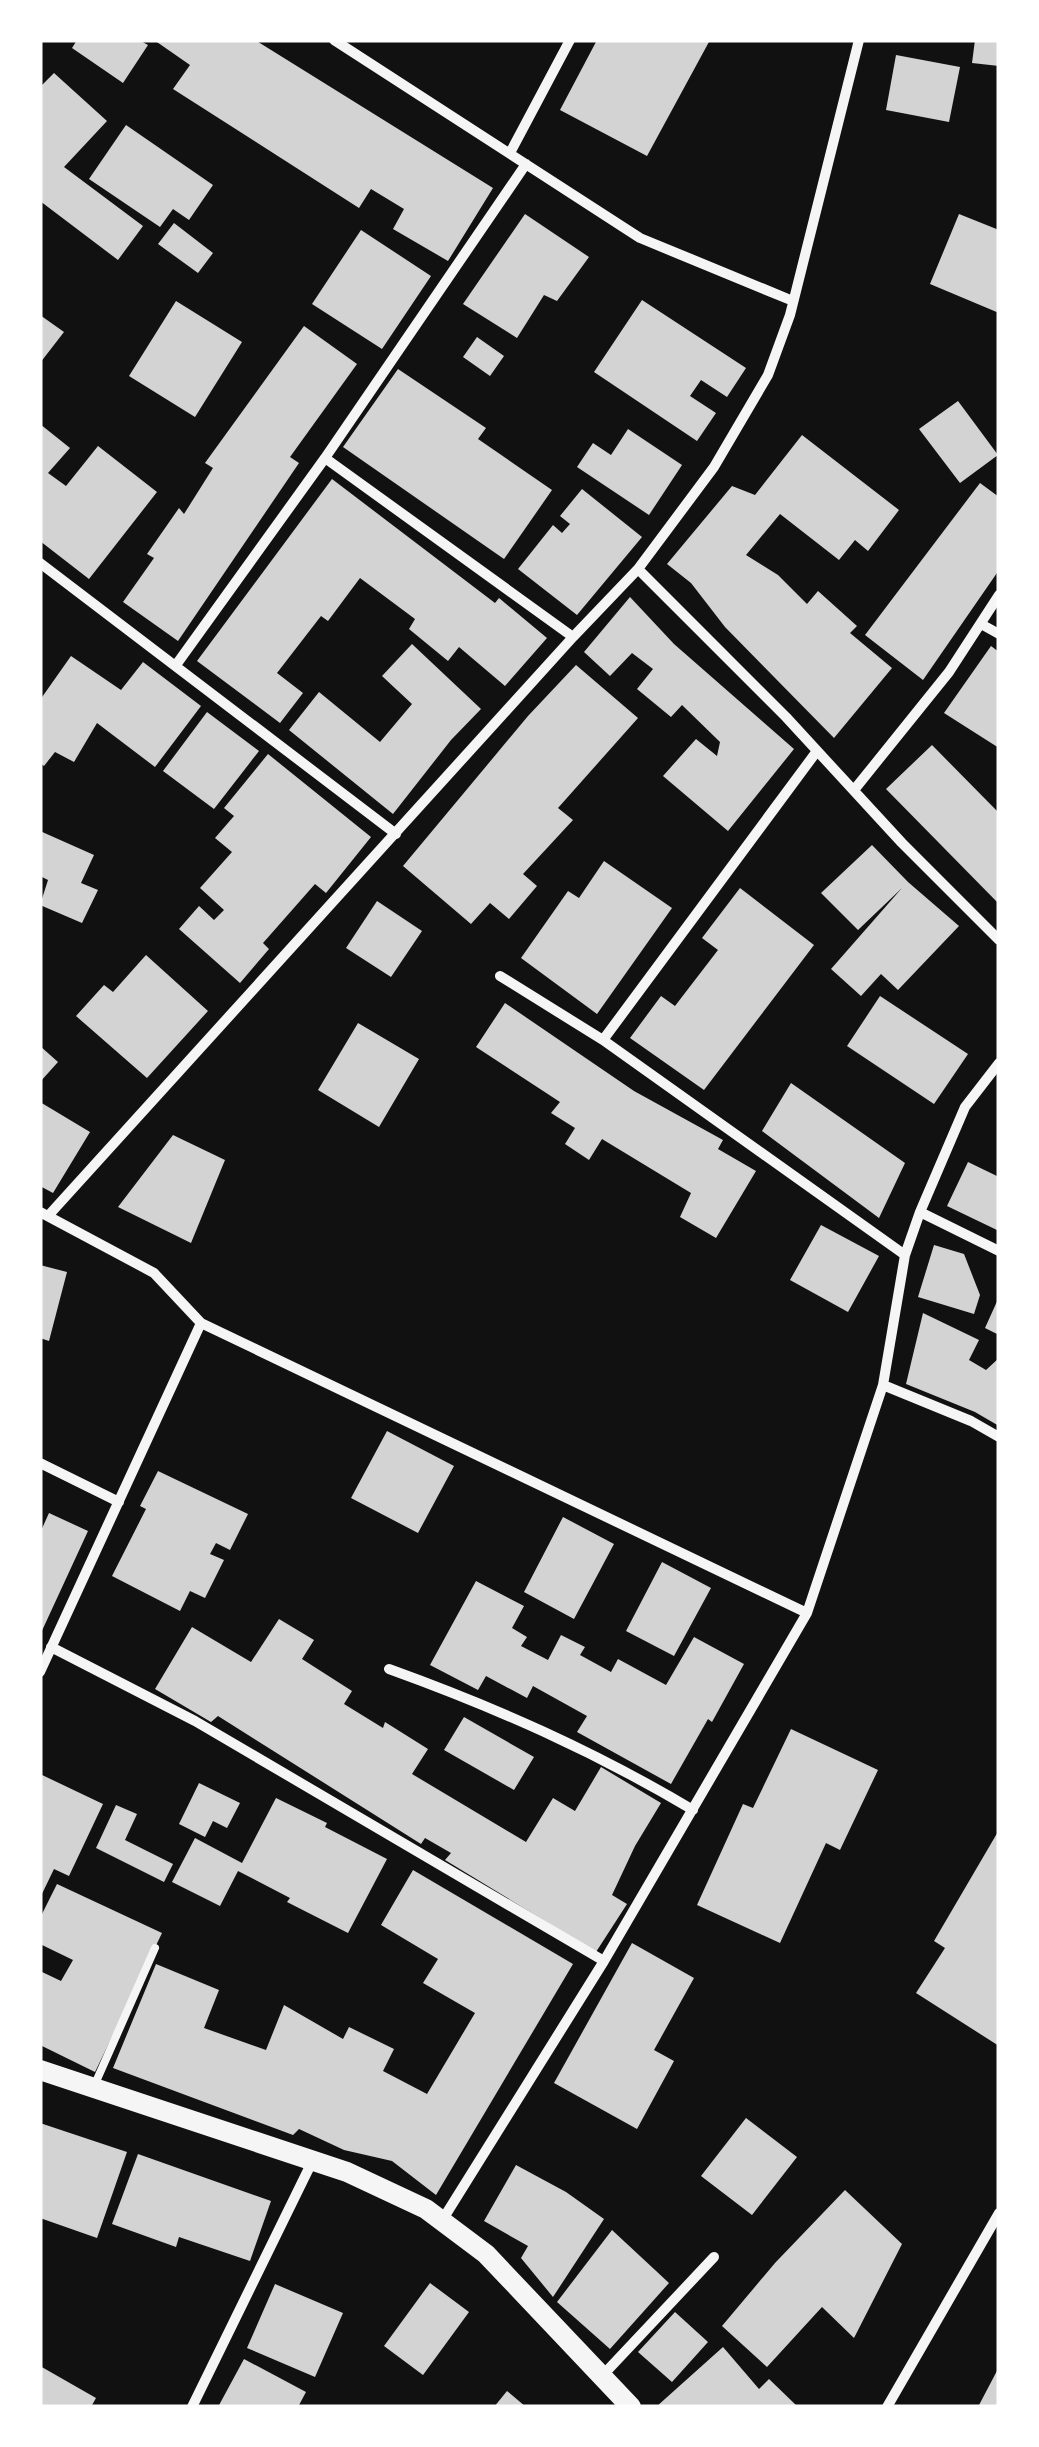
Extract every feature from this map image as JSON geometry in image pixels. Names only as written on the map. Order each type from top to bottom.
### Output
[{"type":"main road","points":[[40,2070],[378,2184],[443,2220],[486,2254],[630,2407]]},
{"type":"street","points":[[334,40],[659,249],[794,301]]},
{"type":"street","points":[[510,153],[570,40]]},
{"type":"street","points":[[807,1613],[201,1322],[154,1273],[44,1214],[638,569],[714,467],[768,376],[794,301],[859,40]]},
{"type":"street","points":[[176,664],[325,458],[526,164]]},
{"type":"street","points":[[325,458],[572,637]]},
{"type":"street","points":[[40,563],[396,834]]},
{"type":"street","points":[[638,569],[999,940]]},
{"type":"street","points":[[854,790],[949,672],[999,594]]},
{"type":"street","points":[[981,624],[999,634]]},
{"type":"street","points":[[603,1040],[818,751]]},
{"type":"street","points":[[500,976],[603,1040],[905,1255]]},
{"type":"street","points":[[443,2220],[604,1961],[807,1613],[883,1386],[905,1255],[920,1212],[965,1107],[999,1063]]},
{"type":"street","points":[[920,1212],[999,1251]]},
{"type":"street","points":[[40,1672],[201,1322]]},
{"type":"street","points":[[883,1386],[972,1421],[999,1437]]},
{"type":"street","points":[[40,1463],[119,1502]]},
{"type":"street","points":[[51,1647],[195,1721],[604,1961]]},
{"type":"street","points":[[389,1668],[479,1702],[617,1764],[693,1810]]},
{"type":"street","points":[[192,2407],[312,2162]]},
{"type":"street","points":[[887,2407],[999,2213]]},
{"type":"street","points":[[604,2375],[714,2257]]},
{"type":"lane","points":[[94,2088],[155,1948]]},
{"type":"building","points":[[77,40],[139,40],[148,45],[123,83],[72,48]]},
{"type":"building","points":[[154,40],[255,40],[493,188],[448,261],[393,229],[404,209],[371,189],[359,208],[173,89],[190,65]]},
{"type":"building","points":[[597,40],[710,40],[647,156],[560,110]]},
{"type":"building","points":[[975,40],[999,40],[999,66],[972,63]]},
{"type":"building","points":[[896,55],[960,67],[949,122],[886,110]]},
{"type":"building","points":[[54,73],[107,121],[64,167],[143,226],[118,260],[40,201],[40,87]]},
{"type":"building","points":[[126,125],[213,185],[189,220],[173,209],[160,227],[89,179]]},
{"type":"building","points":[[525,214],[589,257],[557,301],[544,295],[517,338],[463,304]]},
{"type":"building","points":[[959,214],[999,230],[999,313],[930,284]]},
{"type":"building","points":[[174,223],[213,253],[198,273],[158,244]]},
{"type":"building","points":[[361,230],[431,276],[382,349],[312,304]]},
{"type":"building","points":[[642,300],[746,368],[727,397],[701,380],[690,396],[716,413],[697,441],[594,372]]},
{"type":"building","points":[[176,301],[242,342],[195,417],[129,376]]},
{"type":"building","points":[[40,315],[64,332],[40,363]]},
{"type":"building","points":[[304,326],[357,364],[290,457],[299,463],[178,641],[123,602],[154,558],[147,554],[179,508],[184,514],[213,468],[205,463]]},
{"type":"building","points":[[477,337],[504,356],[490,376],[463,357]]},
{"type":"building","points":[[398,369],[486,428],[478,439],[552,490],[504,559],[343,447]]},
{"type":"building","points":[[958,401],[998,455],[960,483],[919,429]]},
{"type":"building","points":[[40,424],[70,448],[48,473],[66,486],[98,446],[157,492],[89,579],[40,541]]},
{"type":"building","points":[[628,429],[682,465],[649,515],[577,467],[593,443],[611,455]]},
{"type":"building","points":[[802,435],[899,510],[868,551],[855,540],[839,560],[780,514],[746,555],[778,575],[807,604],[818,591],[857,626],[850,633],[892,668],[834,738],[725,627],[691,583],[667,564],[732,486],[755,495]]},
{"type":"building","points":[[332,479],[495,603],[499,598],[547,638],[505,686],[459,647],[448,661],[409,629],[415,619],[360,578],[328,621],[321,616],[277,673],[303,693],[280,723],[197,661]]},
{"type":"building","points":[[980,483],[999,497],[999,570],[923,680],[865,635]]},
{"type":"building","points":[[582,489],[642,537],[577,615],[518,569],[553,525],[562,533],[570,524],[560,516]]},
{"type":"building","points":[[630,597],[674,644],[794,749],[728,831],[663,776],[696,739],[717,756],[720,742],[682,705],[671,717],[637,689],[653,669],[632,653],[610,676],[584,652]]},
{"type":"building","points":[[412,644],[481,709],[451,740],[393,814],[289,730],[319,692],[380,742],[412,704],[382,676]]},
{"type":"building","points":[[991,646],[999,652],[999,748],[944,713]]},
{"type":"building","points":[[71,656],[121,690],[143,662],[201,706],[155,767],[97,723],[74,762],[55,752],[44,766],[40,763],[40,700]]},
{"type":"building","points":[[576,665],[638,718],[558,808],[573,820],[523,874],[537,886],[509,919],[490,903],[471,924],[403,866],[528,716]]},
{"type":"building","points":[[207,712],[259,751],[214,809],[163,771]]},
{"type":"building","points":[[932,745],[999,813],[999,904],[886,789]]},
{"type":"building","points":[[268,754],[371,837],[326,893],[315,884],[263,943],[269,949],[240,983],[179,929],[199,906],[214,920],[224,910],[200,888],[232,852],[215,838],[234,816],[224,808]]},
{"type":"building","points":[[40,831],[94,855],[81,883],[98,890],[82,923],[40,905],[48,880],[40,876]]},
{"type":"building","points":[[872,845],[959,926],[898,990],[881,974],[861,996],[831,969],[902,888],[858,930],[821,893]]},
{"type":"building","points":[[604,861],[672,908],[597,1014],[521,958],[568,891],[579,898]]},
{"type":"building","points":[[740,888],[814,945],[704,1090],[630,1038],[661,996],[675,1006],[718,950],[702,938]]},
{"type":"building","points":[[377,901],[422,931],[391,977],[346,948]]},
{"type":"building","points":[[146,955],[208,1011],[147,1078],[76,1016],[104,985],[113,992]]},
{"type":"building","points":[[880,996],[968,1054],[934,1104],[847,1046]]},
{"type":"building","points":[[505,1003],[634,1091],[723,1140],[718,1149],[756,1171],[716,1238],[680,1217],[691,1193],[602,1139],[589,1160],[565,1144],[575,1128],[551,1113],[560,1102],[476,1047]]},
{"type":"building","points":[[358,1023],[419,1059],[379,1127],[318,1090]]},
{"type":"building","points":[[40,1046],[58,1062],[40,1082]]},
{"type":"building","points":[[791,1083],[905,1163],[879,1218],[762,1131]]},
{"type":"building","points":[[40,1102],[90,1132],[53,1193],[40,1186]]},
{"type":"building","points":[[173,1135],[225,1160],[191,1243],[118,1207]]},
{"type":"building","points":[[968,1162],[999,1177],[999,1231],[947,1206]]},
{"type":"building","points":[[821,1225],[879,1256],[848,1312],[790,1280]]},
{"type":"building","points":[[934,1245],[964,1254],[980,1295],[974,1314],[918,1297]]},
{"type":"building","points":[[40,1265],[67,1272],[49,1341],[40,1338]]},
{"type":"building","points":[[999,1297],[999,1335],[985,1328]]},
{"type":"building","points":[[923,1313],[979,1340],[969,1360],[986,1370],[999,1358],[999,1426],[906,1384]]},
{"type":"building","points":[[387,1431],[454,1466],[418,1533],[351,1498]]},
{"type":"building","points":[[158,1471],[248,1514],[230,1550],[216,1543],[210,1554],[224,1560],[205,1598],[190,1591],[180,1611],[112,1576],[146,1509],[140,1506]]},
{"type":"building","points":[[49,1513],[88,1531],[40,1635],[40,1533]]},
{"type":"building","points":[[563,1517],[614,1544],[574,1619],[524,1592]]},
{"type":"building","points":[[662,1562],[711,1588],[674,1656],[626,1631]]},
{"type":"building","points":[[476,1581],[524,1606],[512,1628],[527,1637],[521,1646],[548,1660],[561,1635],[585,1647],[580,1655],[611,1672],[618,1659],[666,1685],[694,1637],[744,1664],[671,1784],[577,1732],[587,1716],[533,1686],[527,1698],[486,1676],[478,1690],[430,1665]]},
{"type":"building","points":[[279,1619],[314,1640],[302,1659],[352,1691],[344,1704],[383,1728],[385,1722],[428,1749],[412,1774],[526,1842],[553,1798],[575,1811],[601,1767],[661,1803],[612,1895],[627,1904],[596,1952],[445,1860],[451,1853],[425,1838],[421,1844],[218,1716],[211,1722],[155,1689],[192,1627],[251,1662]]},
{"type":"building","points":[[464,1717],[534,1757],[514,1790],[444,1750]]},
{"type":"building","points":[[791,1729],[878,1770],[840,1850],[826,1843],[780,1943],[697,1905],[743,1804],[753,1808]]},
{"type":"building","points":[[40,1774],[103,1804],[69,1876],[54,1869],[40,1898]]},
{"type":"building","points":[[199,1783],[240,1803],[227,1828],[213,1821],[205,1837],[179,1824]]},
{"type":"building","points":[[276,1798],[387,1859],[348,1933],[238,1871],[220,1906],[172,1882],[195,1838],[242,1863]]},
{"type":"building","points":[[116,1805],[137,1814],[125,1840],[173,1864],[164,1882],[96,1848]]},
{"type":"building","points":[[999,1830],[999,2046],[916,1993],[945,1948],[934,1941]]},
{"type":"building","points":[[413,1870],[573,1964],[436,2195],[392,2161],[344,2150],[299,2129],[293,2135],[113,2068],[156,1964],[219,1990],[204,2028],[266,2050],[284,2005],[343,2039],[349,2027],[394,2049],[383,2071],[427,2094],[475,2013],[423,1983],[438,1959],[381,1925]]},
{"type":"building","points":[[57,1884],[162,1933],[95,2072],[40,2045],[40,1971],[61,1981],[73,1960],[40,1944],[40,1918]]},
{"type":"building","points":[[632,1943],[694,1978],[654,2050],[674,2061],[637,2129],[554,2083]]},
{"type":"building","points":[[746,2118],[797,2157],[752,2215],[701,2176]]},
{"type":"building","points":[[40,2123],[127,2152],[97,2238],[40,2218]]},
{"type":"building","points":[[138,2154],[271,2201],[250,2261],[179,2237],[176,2247],[112,2224]]},
{"type":"building","points":[[516,2165],[566,2192],[604,2219],[553,2297],[521,2258],[528,2246],[484,2221]]},
{"type":"building","points":[[845,2190],[902,2244],[854,2338],[822,2307],[767,2367],[722,2326]]},
{"type":"building","points":[[612,2230],[669,2283],[610,2349],[557,2302]]},
{"type":"building","points":[[430,2283],[469,2312],[423,2375],[384,2346]]},
{"type":"building","points":[[275,2284],[343,2313],[315,2377],[247,2348]]},
{"type":"building","points":[[675,2312],[708,2342],[672,2382],[638,2352]]},
{"type":"building","points":[[723,2347],[759,2389],[769,2379],[798,2407],[656,2407]]},
{"type":"building","points":[[244,2359],[306,2392],[298,2407],[218,2407]]},
{"type":"building","points":[[40,2366],[96,2398],[91,2407],[40,2407]]},
{"type":"building","points":[[999,2367],[999,2407],[978,2407]]},
{"type":"building","points":[[507,2391],[526,2407],[494,2407]]}]
